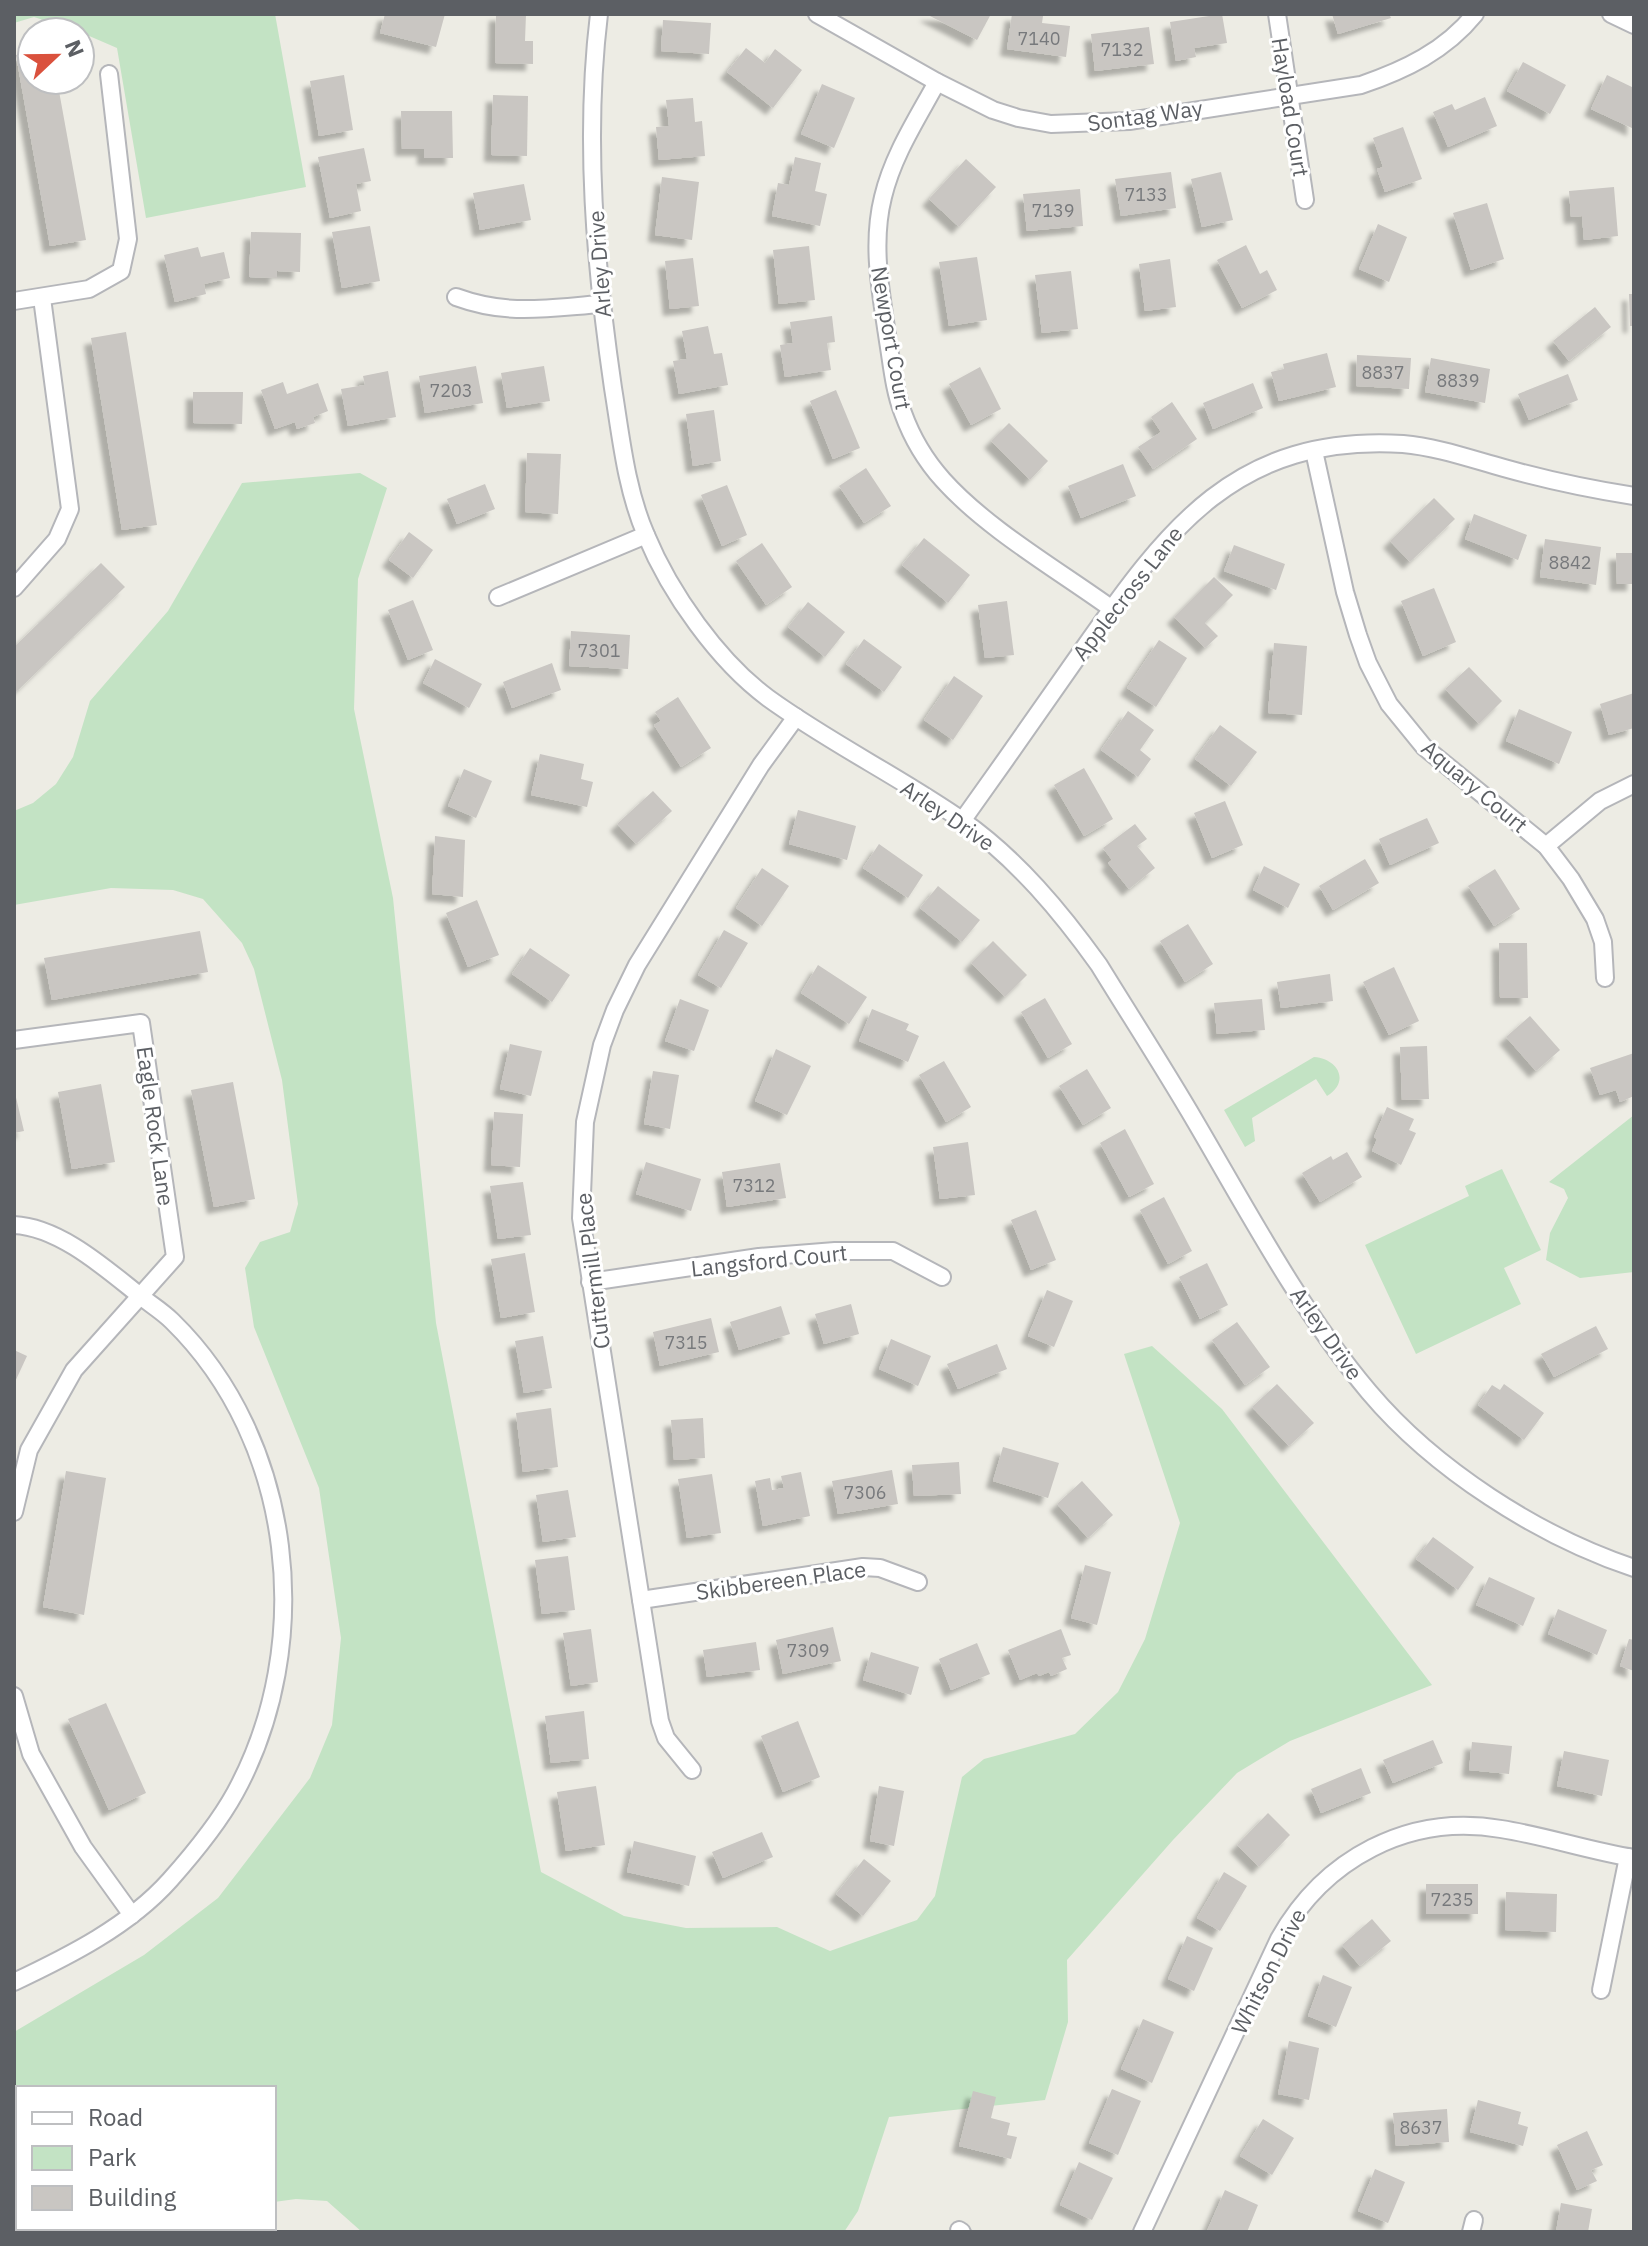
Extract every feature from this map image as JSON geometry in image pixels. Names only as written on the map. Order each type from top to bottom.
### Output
[{"type":"street","name":"Arley Drive","points":[[599,14],[593,122],[595,230],[601,304],[631,490],[646,535],[677,593],[705,633],[751,684],[796,717],[962,821],[999,849],[1073,929],[1099,965],[1320,1328],[1368,1391],[1414,1438],[1471,1483],[1518,1514],[1568,1542],[1634,1568]]},
{"type":"street","name":"Sontag Way","points":[[817,14],[993,110],[1018,118],[1067,125],[1129,121],[1361,85],[1423,59],[1448,42],[1475,14]]},
{"type":"street","name":"Hayload Court","points":[[1277,14],[1305,200]]},
{"type":"street","points":[[1611,14],[1634,25]]},
{"type":"street","points":[[14,301],[89,289],[121,271],[128,239],[109,74]]},
{"type":"street","name":"Newport Court","points":[[937,82],[894,164],[878,225],[879,282],[902,410],[925,458],[958,495],[994,525],[1112,609]]},
{"type":"street","points":[[456,297],[482,306],[515,311],[601,304]]},
{"type":"street","points":[[14,588],[57,539],[70,509],[42,298]]},
{"type":"street","name":"Applecross Lane","points":[[962,821],[1112,609],[1171,533],[1208,500],[1260,468],[1314,451],[1358,442],[1408,445],[1446,452],[1573,487],[1634,496]]},
{"type":"street","name":"Aquary Court","points":[[1314,451],[1345,592],[1368,663],[1389,704],[1424,747],[1546,846],[1595,919],[1603,942],[1605,978]]},
{"type":"street","points":[[498,597],[646,535]]},
{"type":"street","name":"Cuttermill Place","points":[[692,1770],[666,1738],[660,1721],[581,1218],[585,1122],[593,1077],[615,1010],[652,940],[761,765],[796,717]]},
{"type":"street","points":[[1546,846],[1592,806],[1634,784]]},
{"type":"street","name":"Eagle Rock Lane","points":[[14,1040],[141,1023],[175,1257],[138,1295]]},
{"type":"street","points":[[14,1225],[29,1227],[63,1241],[102,1263],[172,1320],[219,1380],[256,1452],[278,1530],[284,1609],[274,1693],[252,1758],[221,1817],[169,1881],[132,1915],[58,1962],[14,1982]]},
{"type":"street","name":"Langsford Court","points":[[590,1282],[759,1257],[835,1251],[893,1251],[942,1277]]},
{"type":"street","points":[[14,1512],[29,1450],[66,1383],[138,1295]]},
{"type":"street","name":"Skibbereen Place","points":[[641,1600],[863,1567],[880,1568],[918,1582]]},
{"type":"street","points":[[14,1696],[31,1754],[83,1847],[132,1915]]},
{"type":"street","name":"Whitson Drive","points":[[1142,2232],[1279,1939],[1301,1904],[1339,1867],[1385,1841],[1452,1827],[1499,1828],[1631,1857]]},
{"type":"street","points":[[1601,1990],[1631,1857]]},
{"type":"green space","points":[[14,14],[275,14],[306,187],[146,218],[117,48],[96,39],[96,16],[16,16],[14,23]]},
{"type":"green space","points":[[360,473],[387,488],[358,579],[354,709],[393,898],[436,1323],[541,1872],[624,1916],[686,1928],[777,1927],[830,1951],[917,1920],[935,1896],[962,1777],[984,1759],[1075,1734],[1118,1692],[1145,1639],[1180,1523],[1124,1354],[1152,1346],[1222,1409],[1432,1685],[1290,1741],[1237,1773],[1067,1960],[1068,2022],[1045,2100],[889,2117],[858,2211],[844,2232],[362,2232],[327,2201],[296,2199],[276,2202],[276,2086],[16,2086],[16,2230],[182,2230],[14,2232],[14,2032],[144,1955],[218,1898],[310,1778],[332,1725],[341,1638],[319,1488],[254,1327],[245,1268],[260,1242],[290,1232],[298,1204],[282,1080],[254,969],[242,943],[203,899],[173,890],[111,888],[14,905],[14,811],[33,803],[56,784],[73,757],[90,701],[168,611],[242,483]]},
{"type":"green space","points":[[1314,1057],[1335,1067],[1340,1078],[1334,1090],[1327,1096],[1316,1079],[1252,1118],[1255,1141],[1245,1147],[1224,1110]]},
{"type":"green space","points":[[1634,1115],[1634,1272],[1580,1278],[1546,1260],[1550,1233],[1568,1198],[1564,1189],[1549,1182]]},
{"type":"green space","points":[[1502,1169],[1541,1250],[1504,1268],[1521,1304],[1416,1354],[1365,1245],[1469,1196],[1465,1186]]},
{"type":"building","points":[[385,14],[445,14],[436,47],[380,33]]},
{"type":"building","points":[[496,14],[526,14],[525,41],[533,41],[533,64],[495,63]]},
{"type":"building","points":[[926,14],[991,14],[977,40]]},
{"type":"building","points":[[1012,14],[1043,16],[1042,23],[1070,26],[1066,57],[1007,49]]},
{"type":"building","points":[[1222,14],[1227,43],[1194,48],[1196,57],[1176,61],[1170,22]]},
{"type":"building","points":[[1332,14],[1389,14],[1391,18],[1338,34]]},
{"type":"building","points":[[663,20],[711,23],[709,54],[661,51]]},
{"type":"building","points":[[1149,27],[1154,64],[1095,71],[1091,34]]},
{"type":"building","points":[[746,48],[765,63],[775,49],[802,70],[773,108],[727,72]]},
{"type":"building","points":[[1523,62],[1566,85],[1550,114],[1507,91]]},
{"type":"building","points":[[344,75],[353,130],[319,136],[310,81]]},
{"type":"building","points":[[1607,75],[1634,88],[1634,129],[1591,109]]},
{"type":"building","points":[[822,84],[855,98],[834,148],[801,134]]},
{"type":"building","points":[[493,95],[528,96],[527,156],[491,155]]},
{"type":"building","points":[[23,96],[60,96],[86,240],[50,246]]},
{"type":"building","points":[[1485,97],[1497,126],[1448,147],[1433,112],[1452,104],[1455,110]]},
{"type":"building","points":[[693,98],[695,122],[702,121],[705,156],[659,160],[656,127],[669,126],[666,100]]},
{"type":"building","points":[[401,111],[452,111],[453,158],[424,158],[424,149],[402,149]]},
{"type":"building","points":[[1403,127],[1422,179],[1385,192],[1377,169],[1383,167],[1373,138]]},
{"type":"building","points":[[364,148],[371,181],[356,184],[361,211],[330,218],[318,157]]},
{"type":"building","points":[[795,157],[821,163],[815,191],[827,194],[820,226],[772,216],[778,183],[789,185]]},
{"type":"building","points":[[966,159],[996,187],[959,227],[929,199]]},
{"type":"building","points":[[1171,172],[1176,208],[1121,216],[1115,179]]},
{"type":"building","points":[[1221,172],[1233,220],[1202,227],[1191,179]]},
{"type":"building","points":[[662,177],[699,182],[692,240],[655,235]]},
{"type":"building","points":[[524,184],[531,220],[480,230],[473,193]]},
{"type":"building","points":[[1614,187],[1618,236],[1584,240],[1582,216],[1571,217],[1569,191]]},
{"type":"building","points":[[1080,189],[1083,226],[1027,231],[1023,194]]},
{"type":"building","points":[[1487,203],[1504,259],[1471,270],[1453,213]]},
{"type":"building","points":[[1378,224],[1407,237],[1389,282],[1359,269]]},
{"type":"building","points":[[370,226],[380,281],[342,288],[332,232]]},
{"type":"building","points":[[251,232],[301,233],[300,272],[277,271],[277,278],[249,277]]},
{"type":"building","points":[[1246,245],[1260,274],[1267,270],[1277,290],[1242,308],[1217,260]]},
{"type":"building","points":[[809,246],[815,300],[779,304],[773,250]]},
{"type":"building","points":[[198,247],[201,257],[224,252],[230,278],[204,284],[206,294],[175,302],[164,255]]},
{"type":"building","points":[[977,257],[987,320],[949,326],[939,262]]},
{"type":"building","points":[[693,258],[699,306],[670,309],[665,261]]},
{"type":"building","points":[[1170,259],[1176,307],[1145,311],[1139,264]]},
{"type":"building","points":[[1071,271],[1078,329],[1042,333],[1035,275]]},
{"type":"building","points":[[1629,294],[1634,294],[1634,326],[1630,326]]},
{"type":"building","points":[[1595,307],[1611,327],[1569,361],[1553,341]]},
{"type":"building","points":[[832,316],[835,342],[827,343],[831,370],[785,377],[780,345],[793,343],[790,322]]},
{"type":"building","points":[[708,326],[714,354],[722,353],[728,385],[679,394],[673,361],[687,359],[682,331]]},
{"type":"building","points":[[126,332],[157,525],[122,530],[91,338]]},
{"type":"building","points":[[1327,353],[1336,387],[1279,401],[1271,372],[1284,369],[1283,364]]},
{"type":"building","points":[[1357,355],[1411,358],[1409,389],[1356,386]]},
{"type":"building","points":[[1431,358],[1490,369],[1485,403],[1425,392]]},
{"type":"building","points":[[476,366],[483,403],[425,413],[419,376]]},
{"type":"building","points":[[544,366],[550,401],[507,408],[501,373]]},
{"type":"building","points":[[980,367],[1001,409],[971,425],[949,384]]},
{"type":"building","points":[[388,371],[396,417],[348,426],[341,389],[365,385],[363,376]]},
{"type":"building","points":[[1568,374],[1578,400],[1529,420],[1518,394]]},
{"type":"building","points":[[283,382],[287,394],[318,383],[328,411],[313,417],[315,423],[297,429],[295,422],[275,429],[261,390]]},
{"type":"building","points":[[1253,383],[1263,408],[1213,429],[1203,403]]},
{"type":"building","points":[[836,390],[860,448],[833,459],[810,401]]},
{"type":"building","points":[[193,392],[243,392],[242,424],[193,423]]},
{"type":"building","points":[[1172,402],[1197,439],[1153,469],[1138,447],[1161,432],[1151,417]]},
{"type":"building","points":[[714,410],[721,461],[693,466],[686,414]]},
{"type":"building","points":[[1009,423],[1048,461],[1030,480],[991,441]]},
{"type":"building","points":[[527,453],[561,454],[558,514],[525,512]]},
{"type":"building","points":[[1123,464],[1136,496],[1081,518],[1068,486]]},
{"type":"building","points":[[866,468],[891,506],[864,523],[839,486]]},
{"type":"building","points":[[485,484],[495,509],[457,524],[447,499]]},
{"type":"building","points":[[727,485],[747,535],[722,546],[701,495]]},
{"type":"building","points":[[1434,498],[1455,519],[1410,562],[1390,541]]},
{"type":"building","points":[[1474,514],[1527,535],[1518,560],[1465,539]]},
{"type":"building","points":[[409,532],[433,550],[413,578],[389,560]]},
{"type":"building","points":[[924,538],[970,575],[948,603],[902,565]]},
{"type":"building","points":[[1545,539],[1601,547],[1596,585],[1540,577]]},
{"type":"building","points":[[762,543],[792,587],[766,605],[736,561]]},
{"type":"building","points":[[1234,545],[1285,564],[1276,590],[1224,571]]},
{"type":"building","points":[[1616,553],[1634,553],[1634,584],[1617,584]]},
{"type":"building","points":[[101,563],[125,587],[14,694],[14,647]]},
{"type":"building","points":[[1214,577],[1233,595],[1205,623],[1218,636],[1205,648],[1174,617]]},
{"type":"building","points":[[1434,588],[1456,642],[1423,656],[1401,601]]},
{"type":"building","points":[[413,600],[433,650],[408,660],[388,610]]},
{"type":"building","points":[[1007,601],[1014,655],[985,658],[978,605]]},
{"type":"building","points":[[808,602],[845,632],[825,657],[788,627]]},
{"type":"building","points":[[571,631],[630,635],[628,669],[569,666]]},
{"type":"building","points":[[864,639],[902,667],[884,692],[846,664]]},
{"type":"building","points":[[1159,640],[1187,658],[1156,707],[1127,688]]},
{"type":"building","points":[[1274,643],[1307,646],[1302,715],[1268,713]]},
{"type":"building","points":[[435,659],[482,684],[469,708],[423,683]]},
{"type":"building","points":[[552,663],[561,690],[512,708],[503,682]]},
{"type":"building","points":[[1469,667],[1502,701],[1479,724],[1445,689]]},
{"type":"building","points":[[954,676],[983,696],[953,740],[924,720]]},
{"type":"building","points":[[1634,693],[1634,728],[1609,735],[1600,704]]},
{"type":"building","points":[[678,697],[711,748],[681,767],[654,725],[661,721],[655,712]]},
{"type":"building","points":[[1519,709],[1572,732],[1559,764],[1506,741]]},
{"type":"building","points":[[1128,711],[1154,730],[1140,750],[1151,759],[1138,777],[1101,750]]},
{"type":"building","points":[[1220,725],[1257,752],[1231,786],[1195,759]]},
{"type":"building","points":[[540,754],[584,764],[581,779],[593,782],[587,807],[531,795]]},
{"type":"building","points":[[1084,768],[1113,819],[1084,836],[1054,785]]},
{"type":"building","points":[[464,769],[492,781],[476,818],[448,806]]},
{"type":"building","points":[[653,791],[672,811],[636,844],[617,824]]},
{"type":"building","points":[[1225,801],[1243,845],[1212,858],[1194,813]]},
{"type":"building","points":[[798,810],[856,826],[847,860],[789,844]]},
{"type":"building","points":[[1427,818],[1439,843],[1390,865],[1379,839]]},
{"type":"building","points":[[1135,824],[1147,839],[1137,846],[1155,868],[1129,889],[1108,863],[1112,860],[1103,848]]},
{"type":"building","points":[[435,836],[465,840],[463,897],[432,894]]},
{"type":"building","points":[[879,844],[923,875],[908,898],[863,868]]},
{"type":"building","points":[[1365,859],[1379,883],[1333,910],[1319,886]]},
{"type":"building","points":[[1264,866],[1300,884],[1288,908],[1253,890]]},
{"type":"building","points":[[762,868],[789,886],[762,926],[736,908]]},
{"type":"building","points":[[1495,869],[1520,909],[1494,926],[1468,886]]},
{"type":"building","points":[[938,886],[980,920],[962,942],[920,908]]},
{"type":"building","points":[[477,900],[499,955],[468,967],[446,913]]},
{"type":"building","points":[[1188,924],[1213,964],[1185,982],[1160,941]]},
{"type":"building","points":[[724,930],[748,943],[721,988],[698,975]]},
{"type":"building","points":[[200,931],[208,972],[52,1000],[44,958]]},
{"type":"building","points":[[993,941],[1027,975],[1005,997],[971,963]]},
{"type":"building","points":[[1499,943],[1527,943],[1528,998],[1500,998]]},
{"type":"building","points":[[530,948],[570,975],[552,1002],[512,974]]},
{"type":"building","points":[[818,965],[867,997],[849,1024],[801,993]]},
{"type":"building","points":[[1394,967],[1419,1021],[1389,1035],[1363,982]]},
{"type":"building","points":[[1330,974],[1333,1001],[1281,1008],[1277,982]]},
{"type":"building","points":[[1045,998],[1072,1044],[1048,1058],[1021,1012]]},
{"type":"building","points":[[680,999],[709,1010],[694,1051],[665,1041]]},
{"type":"building","points":[[1262,999],[1265,1030],[1217,1034],[1214,1003]]},
{"type":"building","points":[[872,1009],[909,1024],[906,1030],[919,1036],[908,1062],[859,1041]]},
{"type":"building","points":[[1530,1016],[1560,1050],[1536,1071],[1506,1037]]},
{"type":"building","points":[[510,1044],[542,1051],[531,1096],[500,1089]]},
{"type":"building","points":[[1427,1046],[1429,1099],[1402,1100],[1400,1047]]},
{"type":"building","points":[[776,1049],[811,1066],[787,1115],[755,1101]]},
{"type":"building","points":[[1634,1053],[1634,1096],[1620,1102],[1616,1090],[1600,1095],[1590,1068]]},
{"type":"building","points":[[944,1061],[971,1107],[946,1122],[919,1075]]},
{"type":"building","points":[[1087,1069],[1111,1108],[1083,1125],[1059,1086]]},
{"type":"building","points":[[653,1071],[679,1075],[670,1129],[644,1124]]},
{"type":"building","points":[[233,1082],[255,1199],[214,1207],[191,1090]]},
{"type":"building","points":[[101,1084],[115,1162],[72,1169],[58,1092]]},
{"type":"building","points":[[14,1089],[24,1131],[14,1133]]},
{"type":"building","points":[[1387,1107],[1414,1119],[1409,1130],[1416,1133],[1401,1165],[1372,1151],[1377,1139],[1374,1137]]},
{"type":"building","points":[[494,1112],[523,1114],[520,1167],[491,1165]]},
{"type":"building","points":[[1125,1129],[1154,1184],[1129,1197],[1100,1143]]},
{"type":"building","points":[[968,1142],[975,1195],[940,1199],[933,1147]]},
{"type":"building","points":[[1347,1152],[1362,1177],[1320,1202],[1302,1173],[1331,1156],[1333,1160]]},
{"type":"building","points":[[646,1162],[701,1179],[691,1211],[636,1194]]},
{"type":"building","points":[[780,1163],[786,1198],[727,1207],[722,1172]]},
{"type":"building","points":[[523,1182],[531,1235],[498,1239],[490,1186]]},
{"type":"building","points":[[1164,1197],[1192,1251],[1168,1264],[1140,1210]]},
{"type":"building","points":[[1036,1210],[1056,1260],[1031,1270],[1011,1220]]},
{"type":"building","points":[[525,1253],[535,1312],[501,1318],[491,1259]]},
{"type":"building","points":[[1207,1263],[1228,1305],[1200,1319],[1179,1277]]},
{"type":"building","points":[[1047,1290],[1073,1301],[1054,1347],[1028,1336]]},
{"type":"building","points":[[851,1304],[859,1334],[824,1344],[815,1314]]},
{"type":"building","points":[[781,1306],[790,1334],[739,1350],[730,1322]]},
{"type":"building","points":[[711,1318],[719,1352],[660,1366],[653,1332]]},
{"type":"building","points":[[1237,1322],[1270,1367],[1245,1385],[1212,1340]]},
{"type":"building","points":[[1596,1326],[1608,1349],[1554,1377],[1541,1354]]},
{"type":"building","points":[[543,1336],[552,1388],[524,1393],[515,1341]]},
{"type":"building","points":[[891,1339],[931,1356],[918,1386],[879,1369]]},
{"type":"building","points":[[997,1344],[1007,1369],[958,1389],[947,1364]]},
{"type":"building","points":[[14,1350],[27,1356],[14,1384]]},
{"type":"building","points":[[1277,1384],[1314,1423],[1289,1446],[1252,1407]]},
{"type":"building","points":[[1504,1384],[1544,1413],[1524,1440],[1478,1405],[1492,1385],[1500,1390]]},
{"type":"building","points":[[551,1408],[558,1467],[523,1472],[516,1413]]},
{"type":"building","points":[[703,1418],[705,1458],[674,1460],[671,1420]]},
{"type":"building","points":[[1003,1447],[1059,1463],[1048,1498],[993,1481]]},
{"type":"building","points":[[959,1462],[961,1494],[914,1496],[912,1465]]},
{"type":"building","points":[[892,1470],[898,1504],[838,1514],[832,1481]]},
{"type":"building","points":[[66,1471],[106,1478],[84,1615],[43,1607]]},
{"type":"building","points":[[801,1472],[810,1516],[763,1526],[755,1481],[770,1478],[772,1490],[784,1488],[781,1476]]},
{"type":"building","points":[[712,1474],[721,1533],[687,1538],[678,1479]]},
{"type":"building","points":[[1082,1481],[1113,1515],[1088,1538],[1057,1504]]},
{"type":"building","points":[[568,1490],[576,1537],[543,1542],[536,1495]]},
{"type":"building","points":[[1433,1537],[1474,1567],[1458,1590],[1416,1559]]},
{"type":"building","points":[[568,1556],[575,1610],[542,1614],[535,1560]]},
{"type":"building","points":[[1085,1565],[1111,1572],[1097,1625],[1071,1618]]},
{"type":"building","points":[[1489,1577],[1535,1598],[1523,1626],[1476,1605]]},
{"type":"building","points":[[1558,1609],[1607,1630],[1597,1655],[1548,1634]]},
{"type":"building","points":[[833,1627],[841,1661],[783,1674],[776,1640]]},
{"type":"building","points":[[591,1629],[598,1682],[571,1686],[563,1633]]},
{"type":"building","points":[[1061,1629],[1071,1655],[1062,1658],[1067,1669],[1051,1676],[1049,1672],[1039,1676],[1037,1673],[1020,1680],[1008,1650]]},
{"type":"building","points":[[1629,1639],[1634,1640],[1634,1671],[1620,1666]]},
{"type":"building","points":[[756,1642],[760,1670],[707,1677],[703,1650]]},
{"type":"building","points":[[977,1643],[990,1674],[951,1690],[939,1659]]},
{"type":"building","points":[[871,1652],[919,1667],[911,1695],[863,1680]]},
{"type":"building","points":[[106,1703],[146,1793],[109,1810],[68,1719]]},
{"type":"building","points":[[584,1711],[589,1759],[551,1763],[545,1716]]},
{"type":"building","points":[[798,1721],[820,1777],[783,1792],[761,1736]]},
{"type":"building","points":[[1433,1740],[1443,1763],[1393,1783],[1383,1760]]},
{"type":"building","points":[[1472,1742],[1512,1746],[1509,1774],[1469,1770]]},
{"type":"building","points":[[1564,1751],[1609,1760],[1602,1796],[1557,1786]]},
{"type":"building","points":[[1361,1768],[1371,1793],[1321,1813],[1311,1789]]},
{"type":"building","points":[[596,1786],[605,1845],[566,1851],[557,1792]]},
{"type":"building","points":[[879,1786],[904,1791],[894,1846],[870,1841]]},
{"type":"building","points":[[1268,1813],[1290,1835],[1259,1867],[1237,1845]]},
{"type":"building","points":[[762,1832],[773,1857],[723,1878],[712,1852]]},
{"type":"building","points":[[634,1841],[696,1856],[689,1886],[627,1872]]},
{"type":"building","points":[[864,1859],[891,1881],[863,1916],[836,1894]]},
{"type":"building","points":[[1224,1872],[1247,1886],[1220,1931],[1197,1918]]},
{"type":"building","points":[[1426,1884],[1478,1884],[1478,1914],[1426,1914]]},
{"type":"building","points":[[1506,1892],[1557,1894],[1556,1932],[1505,1930]]},
{"type":"building","points":[[1372,1919],[1391,1941],[1360,1966],[1342,1945]]},
{"type":"building","points":[[1187,1936],[1213,1948],[1194,1991],[1168,1979]]},
{"type":"building","points":[[1323,1975],[1352,1987],[1336,2027],[1308,2016]]},
{"type":"building","points":[[1143,2019],[1174,2032],[1152,2083],[1121,2069]]},
{"type":"building","points":[[1289,2041],[1319,2048],[1309,2100],[1278,2094]]},
{"type":"building","points":[[1112,2089],[1141,2101],[1118,2155],[1089,2143]]},
{"type":"building","points":[[973,2091],[996,2097],[991,2118],[1010,2123],[1007,2135],[1017,2137],[1011,2159],[959,2146]]},
{"type":"building","points":[[1478,2100],[1521,2112],[1518,2124],[1528,2127],[1523,2146],[1470,2132]]},
{"type":"building","points":[[1447,2109],[1449,2142],[1396,2146],[1393,2113]]},
{"type":"building","points":[[1263,2119],[1294,2138],[1272,2175],[1240,2156]]},
{"type":"building","points":[[1587,2131],[1603,2165],[1591,2170],[1597,2181],[1577,2190],[1557,2145]]},
{"type":"building","points":[[1079,2162],[1113,2178],[1092,2220],[1060,2205]]},
{"type":"building","points":[[1375,2169],[1405,2182],[1388,2223],[1358,2211]]},
{"type":"building","points":[[1225,2190],[1258,2205],[1247,2232],[1207,2231]]},
{"type":"building","points":[[1561,2203],[1592,2209],[1588,2232],[1556,2232]]}]
